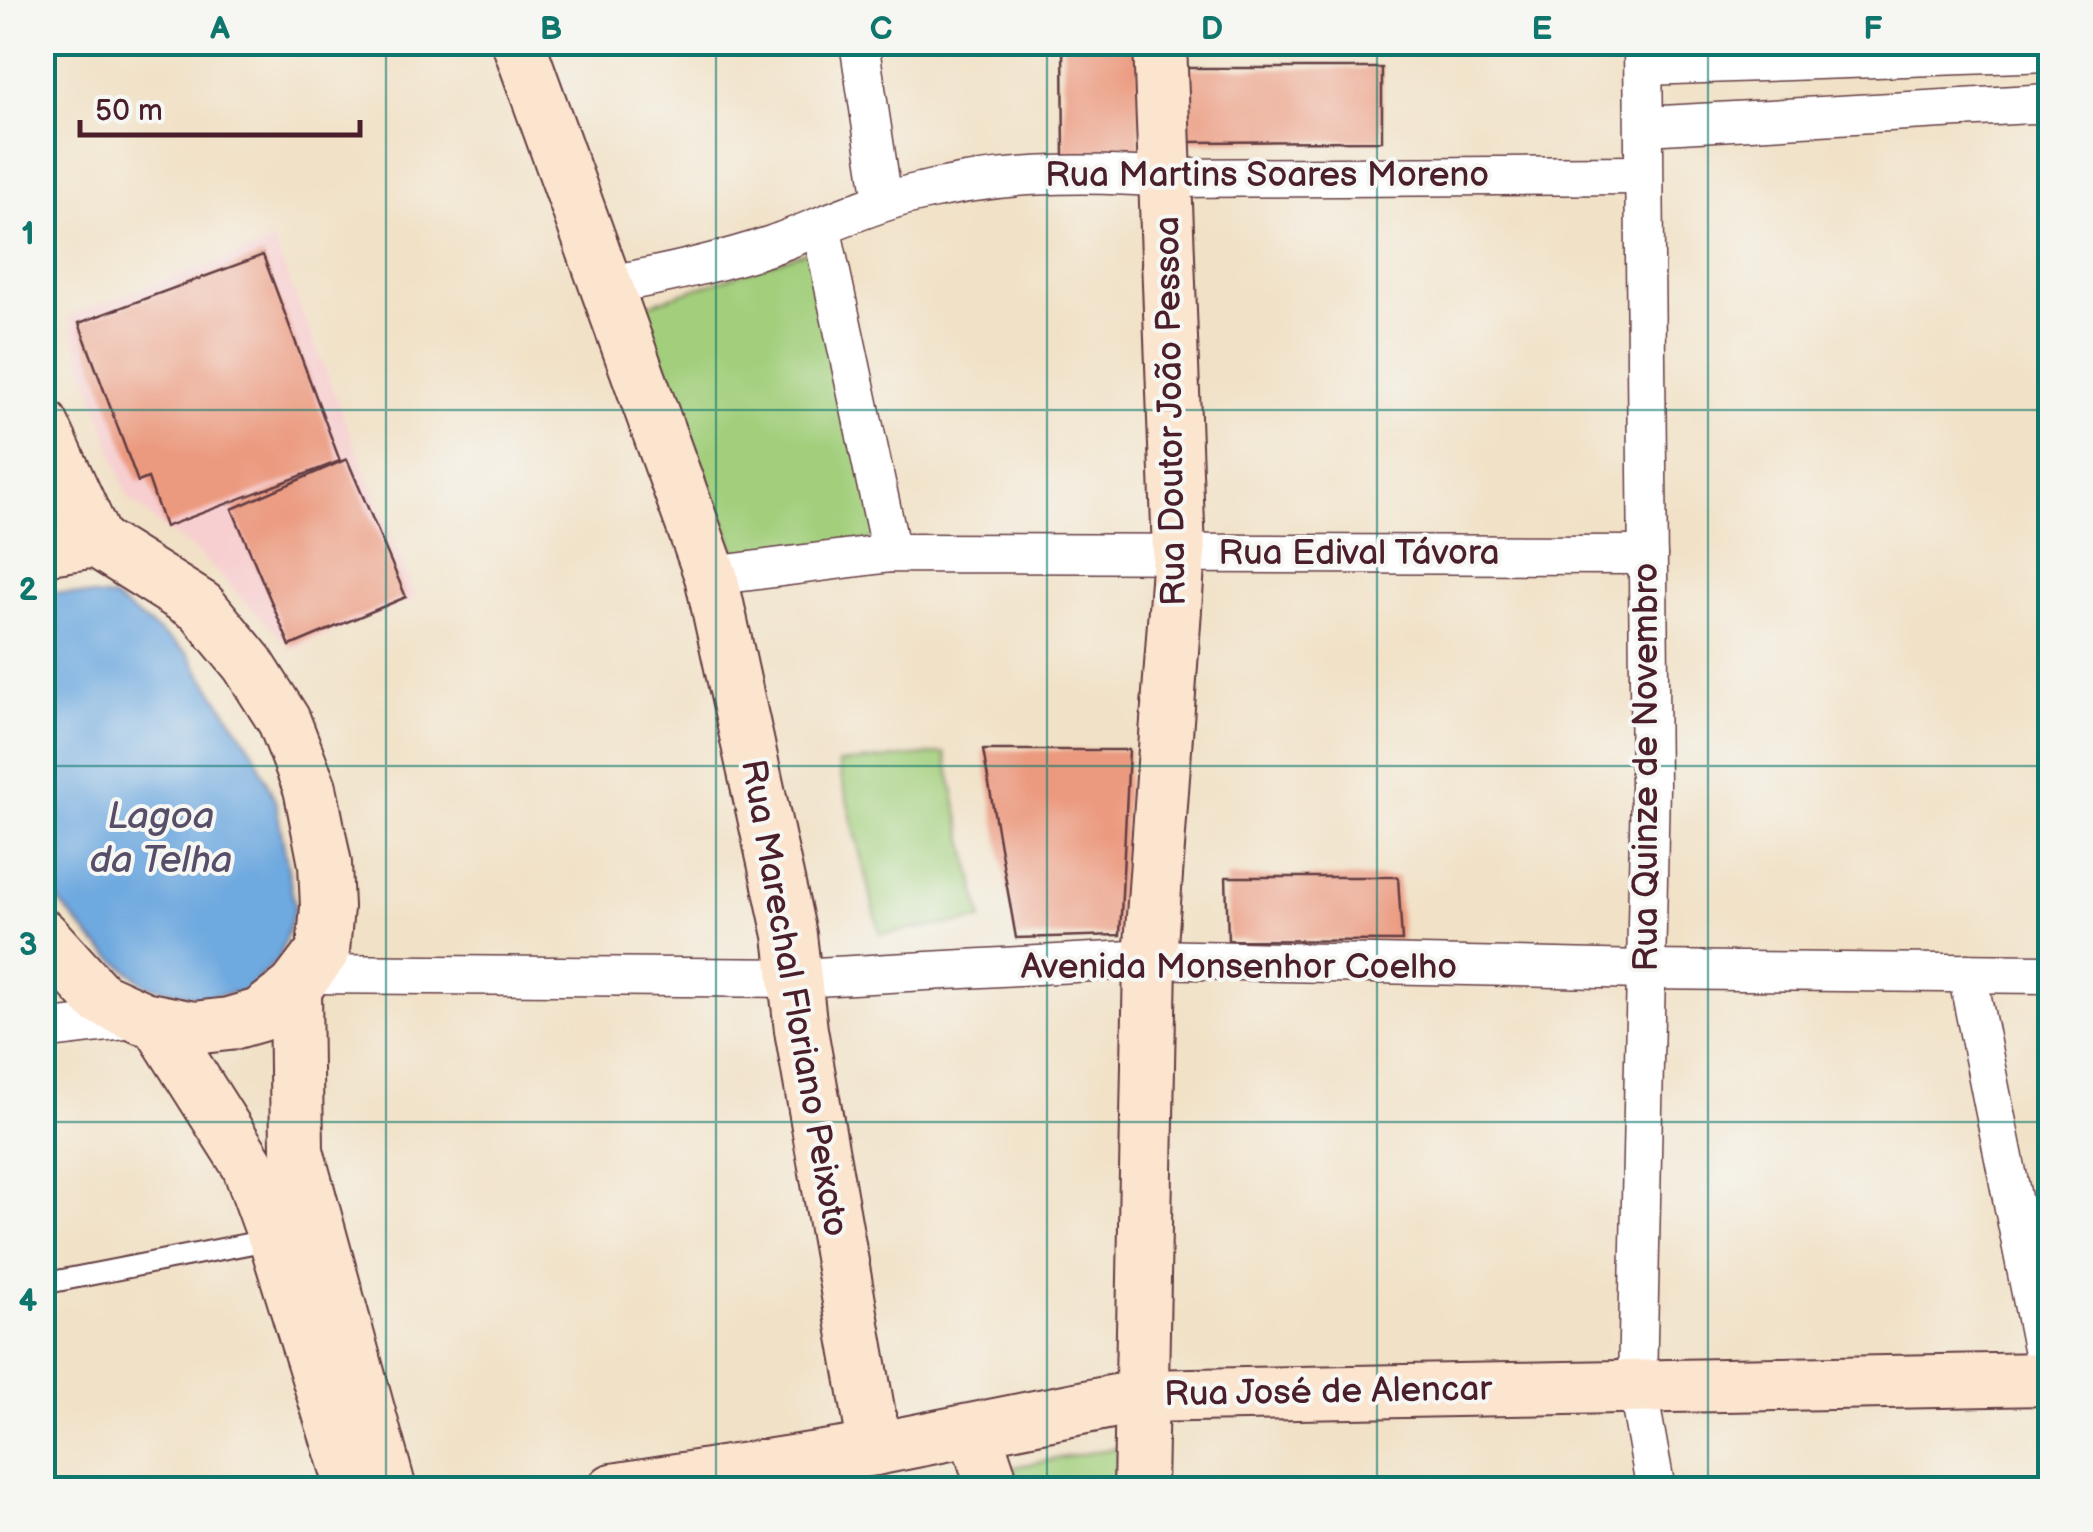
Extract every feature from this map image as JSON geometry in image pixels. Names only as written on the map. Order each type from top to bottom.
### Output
[{"type":"main road","name":"Rua Marechal Floriano Peixoto","points":[[518,42],[711,576],[797,978],[800,1030],[875,1449]]},
{"type":"main road","name":"Rua Doutor João Pessoa","points":[[1140,1490],[1150,959],[1178,553],[1160,42]]},
{"type":"main road","points":[[42,424],[96,541],[202,606],[248,664],[284,721],[310,788],[324,864],[327,907],[323,950],[302,981],[260,1015],[229,1024],[193,1028],[151,1021],[99,998],[46,954]]},
{"type":"main road","points":[[42,549],[96,541]]},
{"type":"main road","points":[[302,981],[298,1151],[390,1490]]},
{"type":"main road","points":[[151,1021],[228,1129],[248,1165],[353,1490]]},
{"type":"main road","name":"Rua José de Alencar","points":[[613,1490],[875,1449],[1141,1396],[1638,1385],[2050,1382]]},
{"type":"main road","points":[[974,1430],[994,1490]]},
{"type":"street","points":[[859,42],[883,202]]},
{"type":"street","points":[[1644,54],[2050,52]]},
{"type":"street","name":"Rua Quinze de Novembro","points":[[1644,54],[1650,786],[1638,1385],[1656,1490]]},
{"type":"street","points":[[1646,126],[2050,103]]},
{"type":"street","name":"Rua Martins Soares Moreno","points":[[608,285],[690,270],[883,202],[961,184],[1036,174],[1105,173],[1167,178],[1643,175]]},
{"type":"street","points":[[822,226],[892,553]]},
{"type":"street","name":"Rua Edival Távora","points":[[711,576],[892,553],[1648,555]]},
{"type":"street","name":"Avenida Monsenhor Coelho","points":[[302,981],[797,978],[1150,959],[2050,974]]},
{"type":"street","points":[[1967,973],[2050,1382]]},
{"type":"street","points":[[42,1030],[151,1021]]},
{"type":"lane","points":[[42,1284],[275,1239]]},
{"type":"shaded area","points":[[274,242],[416,598],[292,649],[194,549],[160,526],[127,496],[68,316]]},
{"type":"green space","points":[[814,249],[879,539],[738,559],[641,307]]},
{"type":"green space","points":[[945,753],[982,920],[880,934],[838,763]]},
{"type":"green space","points":[[1120,1447],[1118,1489],[1021,1489],[1013,1467]]},
{"type":"water","name":"Lagoa da Telha","points":[[43,591],[113,598],[187,653],[254,752],[276,803],[295,908],[279,958],[245,991],[200,998],[146,985],[96,944],[43,883]]},
{"type":"building","points":[[1063,42],[1139,42],[1141,158],[1064,160]]},
{"type":"building","points":[[1183,68],[1382,68],[1382,141],[1183,142]]},
{"type":"building","points":[[263,255],[340,461],[165,527],[148,478],[138,482],[79,323]]},
{"type":"building","points":[[347,459],[406,597],[290,646],[232,509]]},
{"type":"building","points":[[983,750],[1129,750],[1120,935],[1016,938]]},
{"type":"building","points":[[1226,877],[1398,877],[1402,941],[1228,940]]}]
